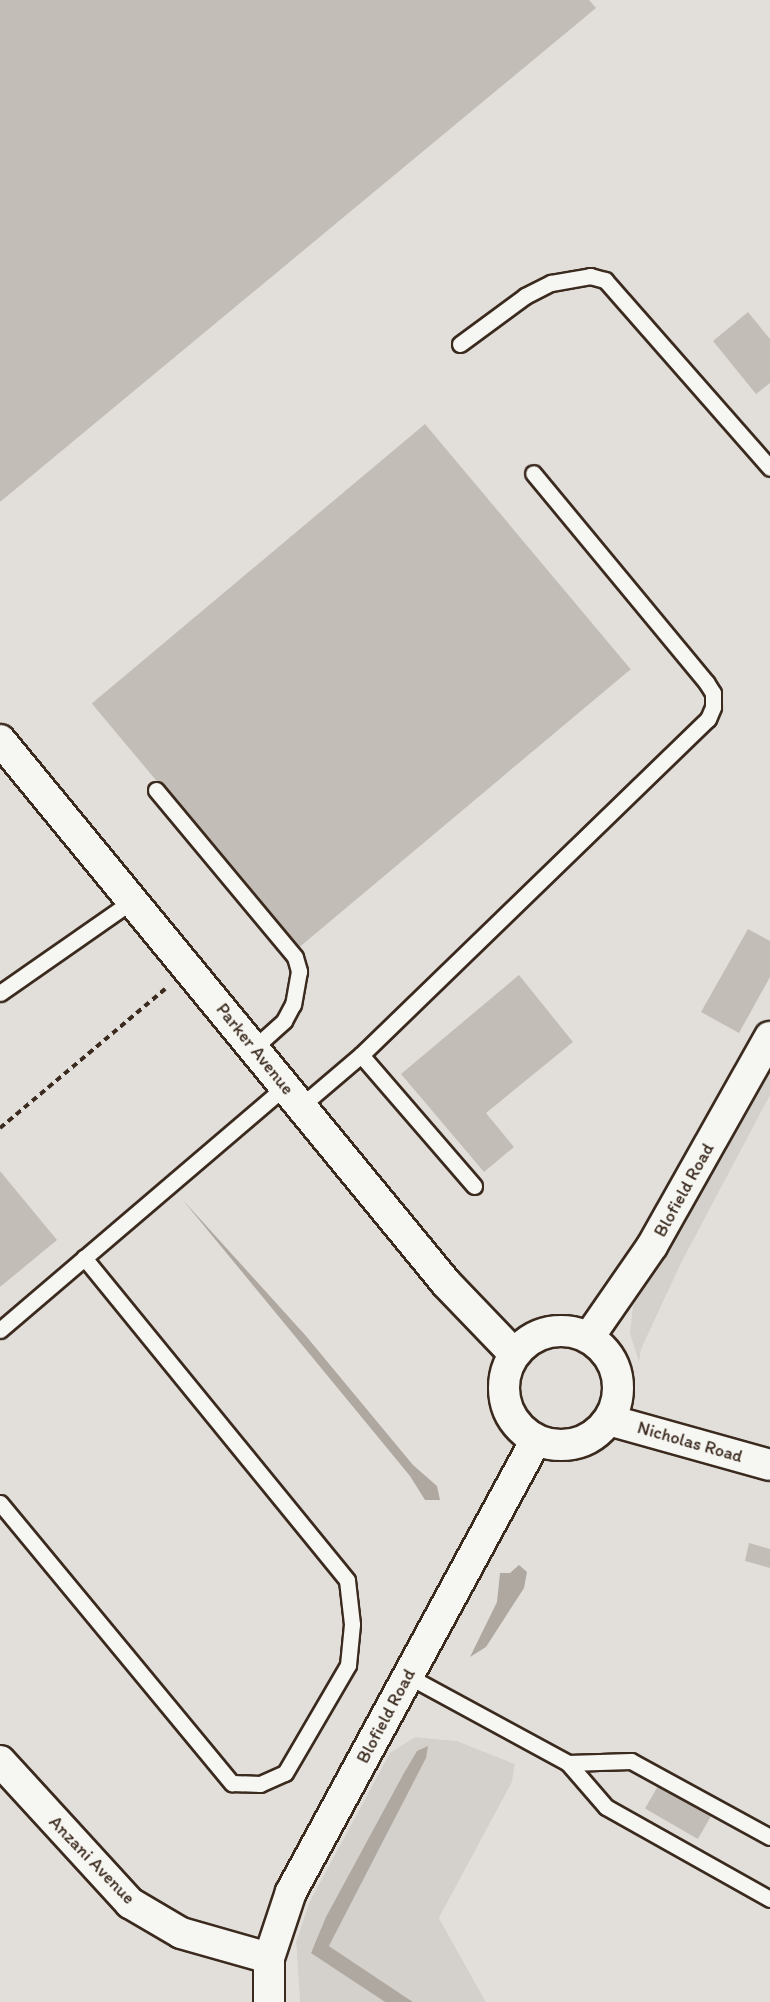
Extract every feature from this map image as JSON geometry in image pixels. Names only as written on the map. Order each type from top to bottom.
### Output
[{"type":"street","name":"Parker Avenue","points":[[3,750],[189,969],[446,1283],[514,1354]]},
{"type":"street","name":"Blofield Road","points":[[589,1337],[652,1246],[770,1037]]},
{"type":"street","points":[[566,1330],[589,1337],[605,1350],[617,1375],[619,1395],[609,1420],[595,1434],[575,1444],[555,1445],[536,1440],[519,1428],[505,1402],[504,1382],[514,1354],[528,1340],[546,1332],[566,1330]]},
{"type":"street","name":"Nicholas Road","points":[[609,1420],[770,1465]]},
{"type":"street","name":"Blofield Road","points":[[269,2002],[269,1958],[291,1892],[536,1440]]},
{"type":"street","name":"Anzani Avenue","points":[[0,1761],[130,1903],[181,1933],[269,1958]]},
{"type":"lane","points":[[459,344],[525,296],[551,284],[590,276],[605,280],[770,468]]},
{"type":"lane","points":[[0,1330],[84,1258],[293,1096],[361,1055],[708,719],[713,707],[712,693],[706,682],[533,473]]},
{"type":"lane","points":[[156,790],[296,957],[298,971],[293,1004],[284,1021],[254,1048]]},
{"type":"lane","points":[[0,993],[132,901]]},
{"type":"lane","points":[[361,1055],[474,1186]]},
{"type":"lane","points":[[0,1503],[232,1783],[260,1784],[285,1773],[348,1665],[352,1624],[347,1580],[84,1258]]},
{"type":"lane","points":[[408,1676],[568,1763],[606,1807],[770,1899]]},
{"type":"lane","points":[[568,1763],[631,1761],[770,1837]]},
{"type":"path","points":[[0,1128],[189,969]]},
{"type":"shaded area","points":[[0,0],[770,0],[770,2002],[486,2002],[439,1918],[512,1782],[515,1764],[457,1741],[415,1737],[309,1903],[296,1942],[300,2002],[0,2002]]},
{"type":"shaded area","points":[[770,1029],[770,1095],[681,1263],[641,1349],[639,1362],[630,1333],[633,1306],[642,1280]]},
{"type":"shaded area","points":[[182,1199],[306,1336],[413,1465],[437,1486],[440,1500],[425,1500],[410,1476]]},
{"type":"shaded area","points":[[519,1565],[527,1572],[524,1588],[486,1647],[470,1657],[497,1602],[500,1573],[510,1573]]},
{"type":"shaded area","points":[[415,1737],[457,1741],[515,1764],[512,1782],[439,1918],[486,2002],[413,2002],[329,1946],[425,1758],[311,1952],[385,2002],[300,2002],[296,1942],[309,1903],[390,1753]]},
{"type":"shaded area","points":[[428,1746],[426,1758],[329,1946],[413,2002],[385,2002],[311,1953],[326,1917],[404,1773],[417,1751]]},
{"type":"building","points":[[0,0],[589,0],[596,8],[0,502]]},
{"type":"building","points":[[748,312],[770,339],[770,383],[756,394],[713,341]]},
{"type":"building","points":[[425,424],[631,669],[297,949],[92,704]]},
{"type":"building","points":[[748,929],[770,941],[770,977],[739,1033],[701,1012]]},
{"type":"building","points":[[519,975],[573,1042],[486,1113],[514,1147],[484,1172],[401,1074]]},
{"type":"building","points":[[0,1171],[57,1240],[0,1287]]},
{"type":"building","points":[[749,1543],[770,1549],[770,1568],[745,1561]]},
{"type":"building","points":[[658,1786],[711,1816],[698,1839],[645,1809]]}]
